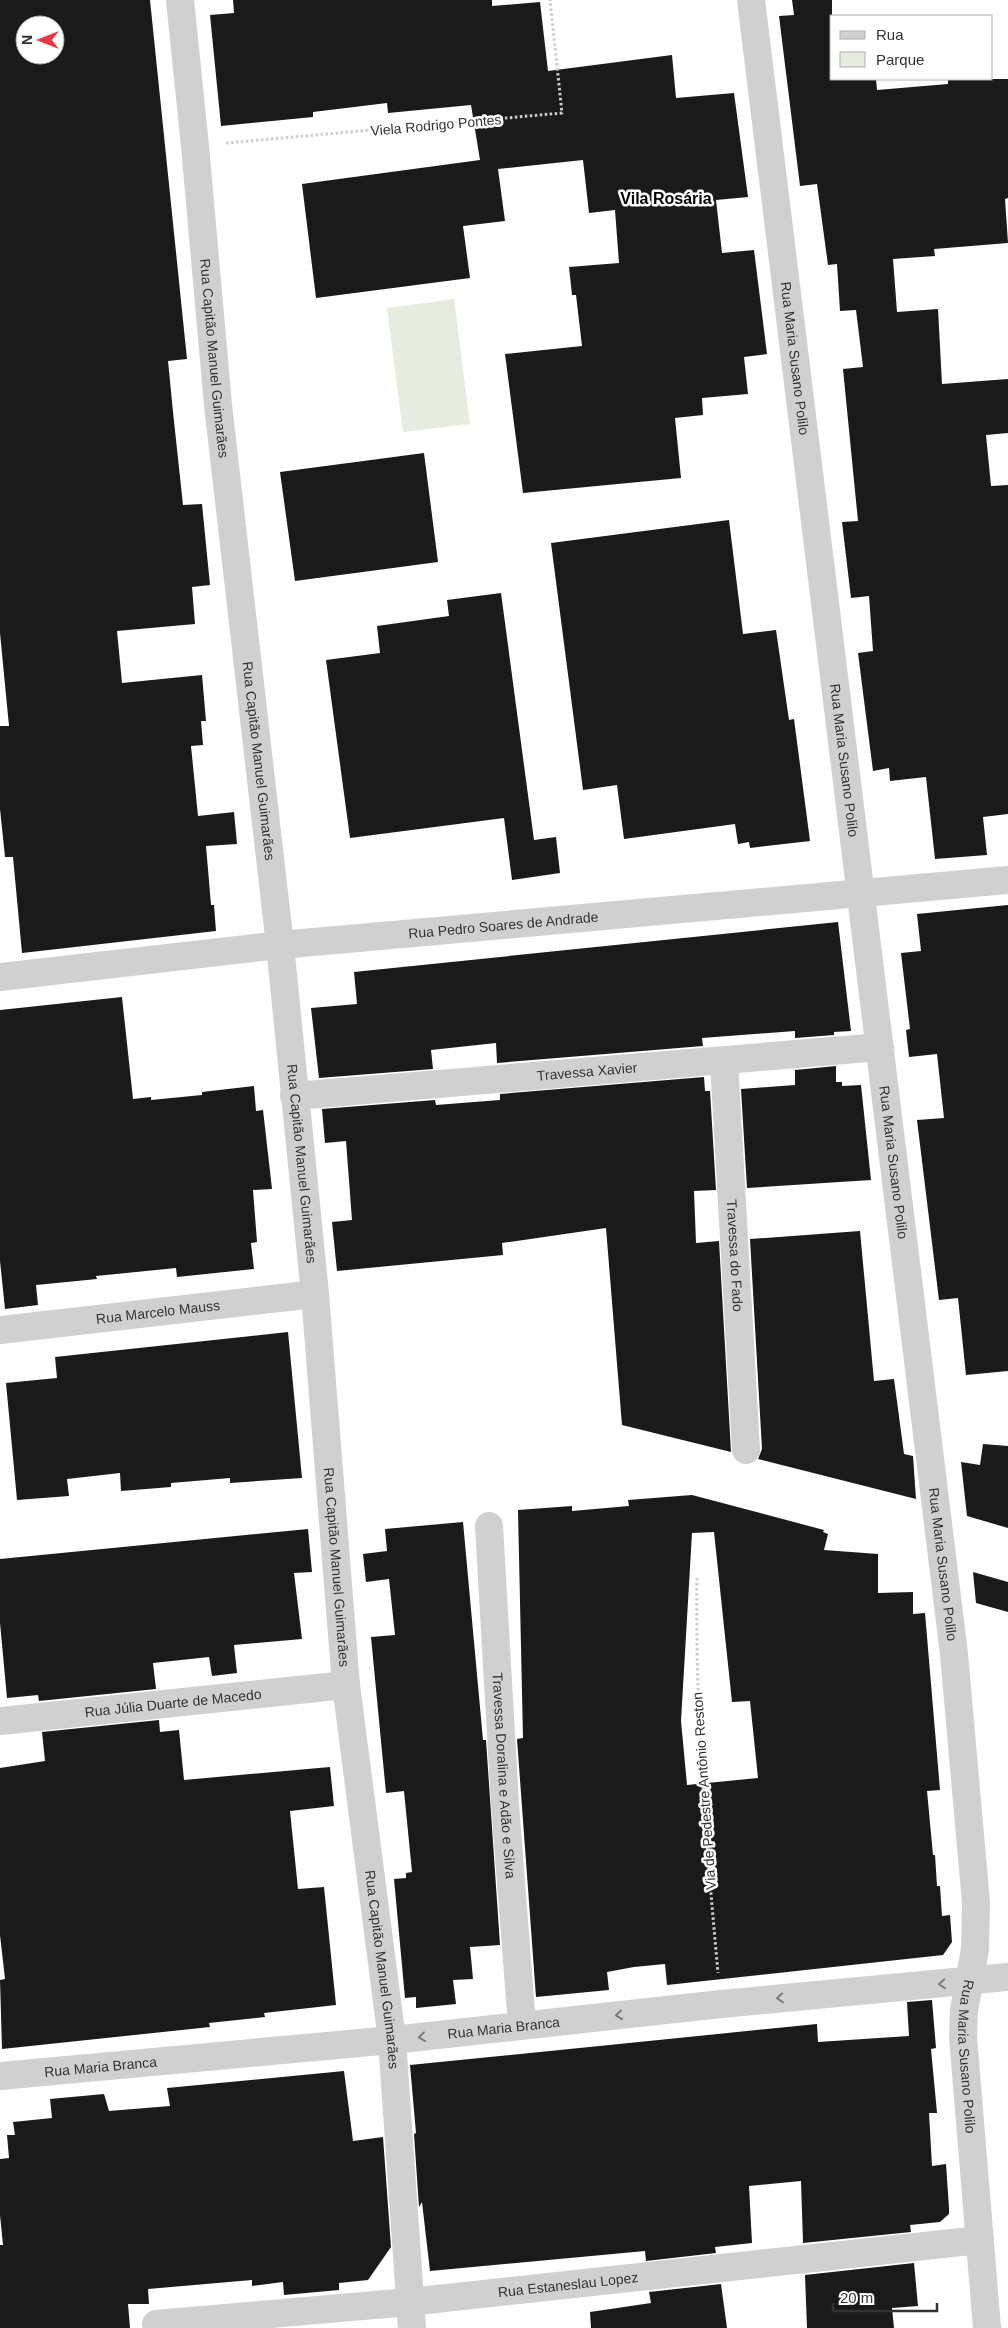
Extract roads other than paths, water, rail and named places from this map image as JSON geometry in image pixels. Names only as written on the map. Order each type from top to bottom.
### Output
[{"type":"street","name":"Rua Capitão Manuel Guimarães","points":[[180,0],[196,146],[218,405],[280,944],[315,1294],[346,1685],[392,2040],[410,2315]]},
{"type":"street","name":"Rua Maria Susano Polilo","points":[[751,0],[954,1654],[976,1903],[975,1949],[963,2037],[987,2328]]},
{"type":"street","name":"Rua Pedro Soares de Andrade","points":[[0,977],[280,944],[1008,880]]},
{"type":"street","name":"Travessa Xavier","points":[[294,1096],[880,1047]]},
{"type":"street","name":"Travessa do Fado","points":[[724,1061],[746,1450]]},
{"type":"street","name":"Rua Marcelo Mauss","points":[[0,1330],[315,1294]]},
{"type":"street","name":"Travessa Doralina e Adão e Silva","points":[[489,1526],[506,1814],[522,2025]]},
{"type":"street","name":"Rua Júlia Duarte de Macedo","points":[[0,1722],[346,1685]]},
{"type":"street","name":"Rua Maria Branca","points":[[0,2076],[392,2040],[721,2004],[1008,1977]]},
{"type":"street","name":"Rua Estaneslau Lopez","points":[[156,2324],[263,2322],[410,2315],[980,2240]]},
{"type":"district","name":"Vila Rosária","points":[[666,198]]}]
